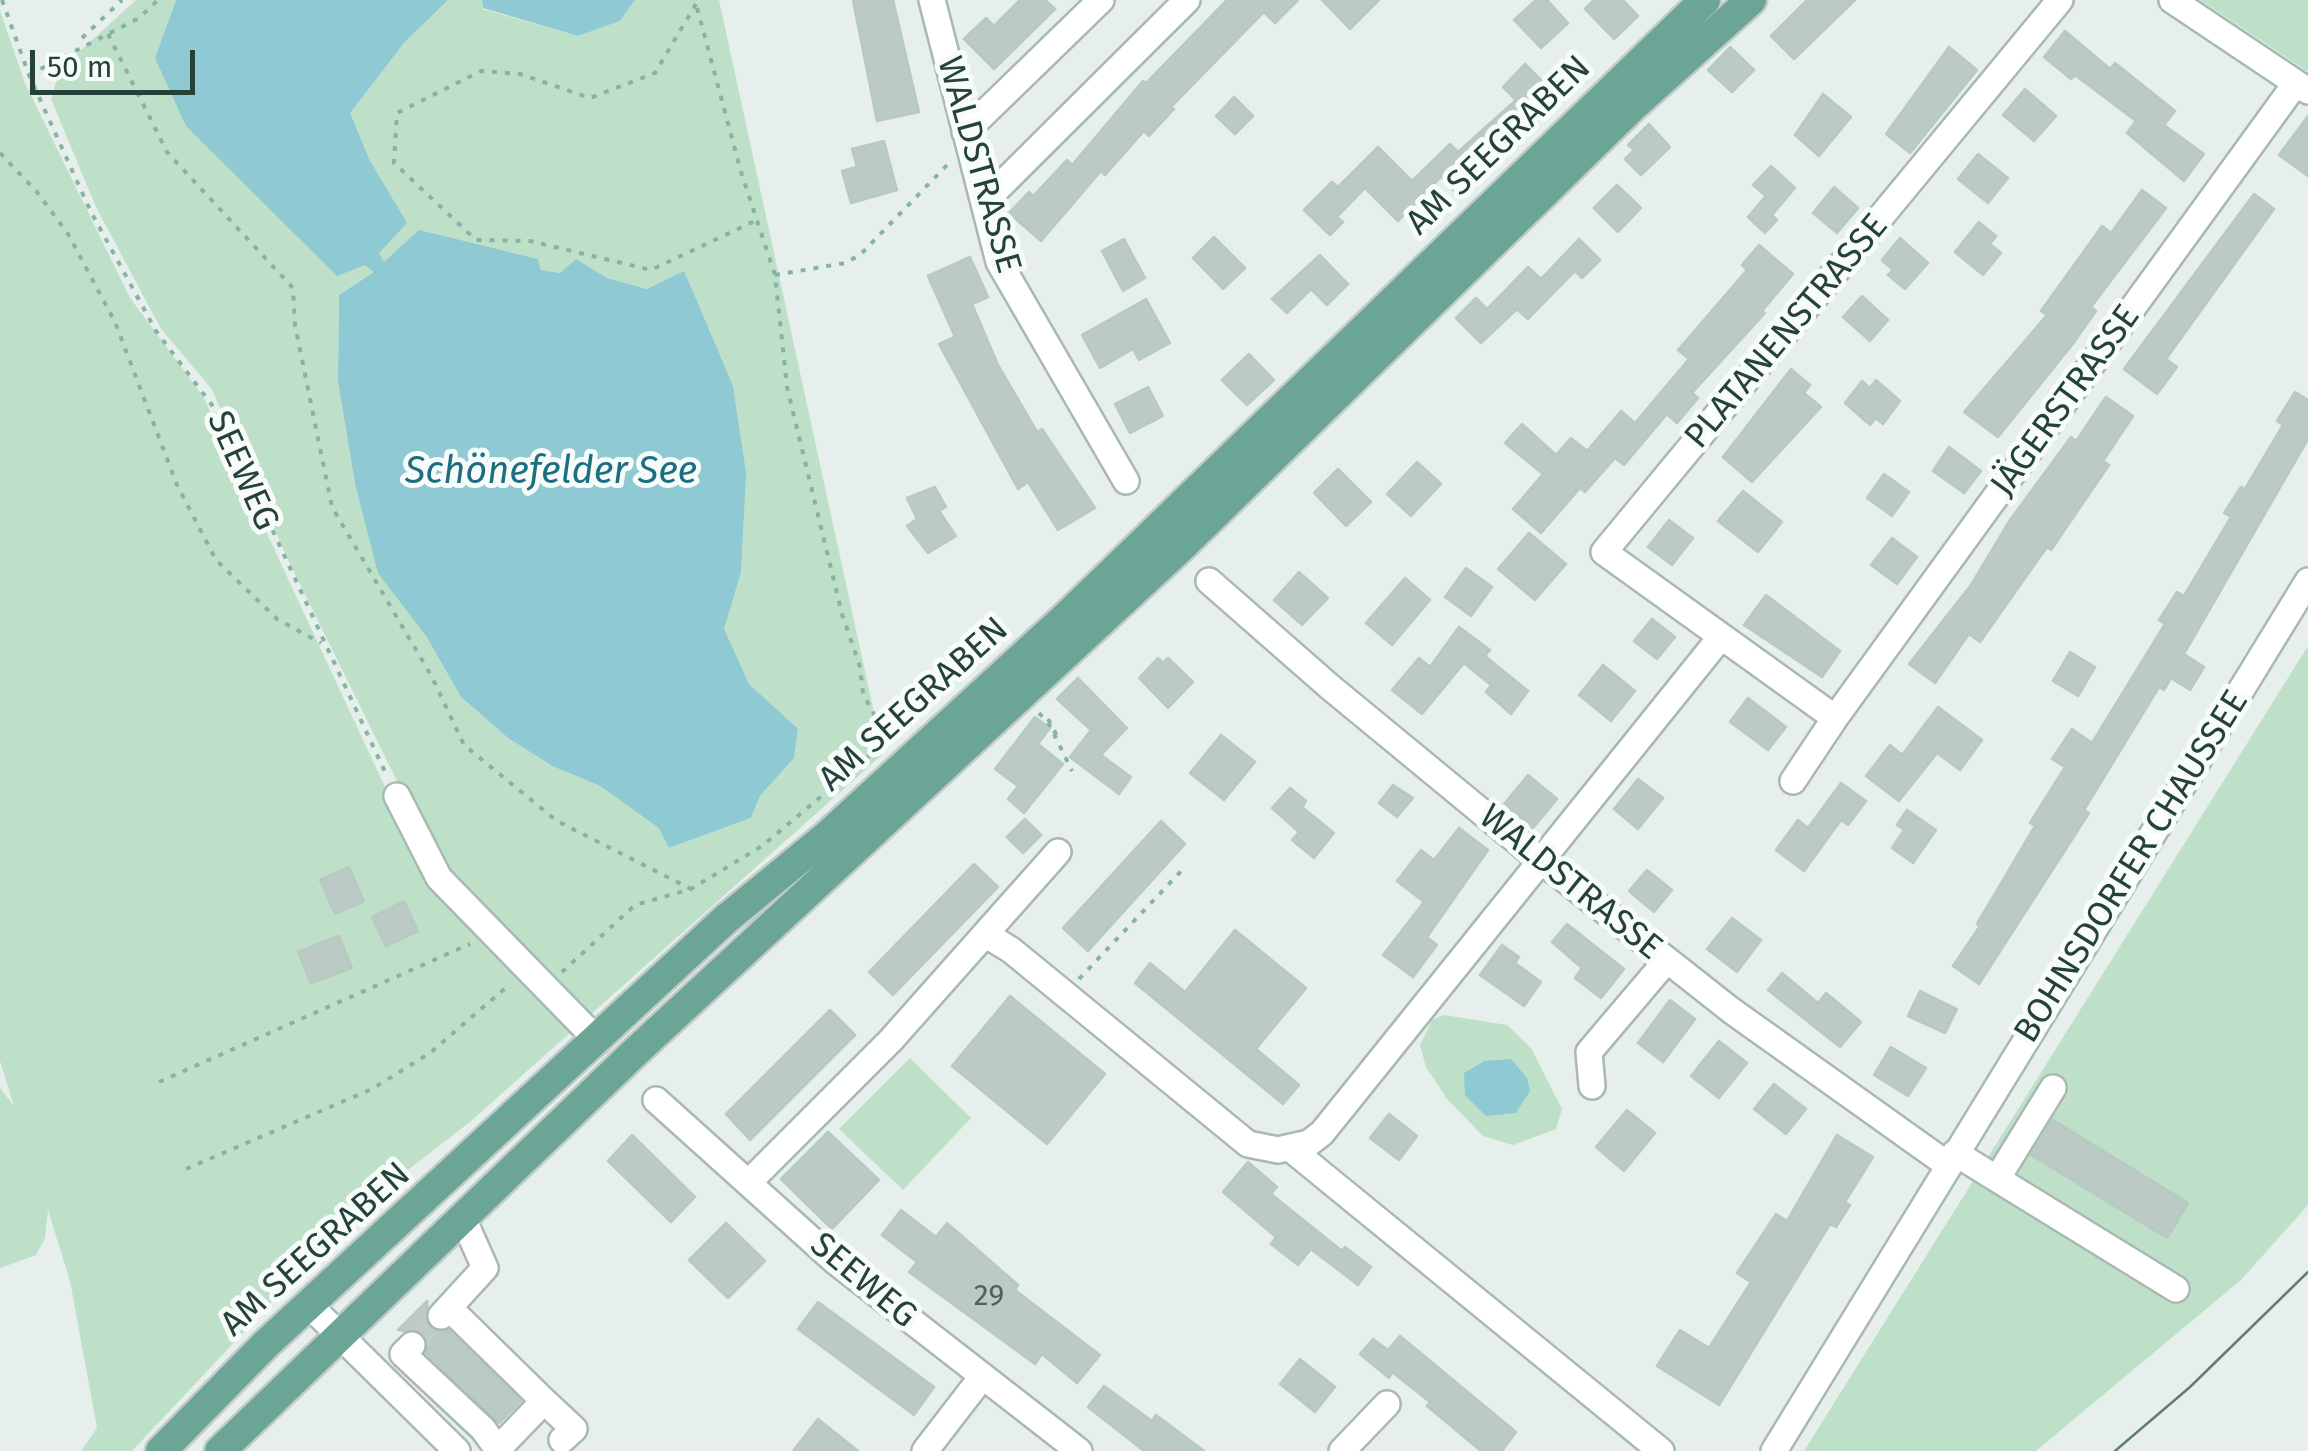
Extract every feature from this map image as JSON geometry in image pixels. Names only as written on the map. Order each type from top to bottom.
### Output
[{"type":"main road","name":"AM SEEGRABEN","points":[[161,1451],[266,1344],[311,1307],[726,920],[840,824],[1066,617],[1705,0]]},
{"type":"main road","name":"AM SEEGRABEN","points":[[220,1451],[462,1216],[1174,553],[1633,106],[1752,0]]},
{"type":"street","name":"WALDSTRASSE","points":[[932,0],[999,262],[1126,482]]},
{"type":"street","points":[[967,138],[1101,0]]},
{"type":"street","points":[[985,201],[1187,0]]},
{"type":"street","name":"PLATANENSTRASSE","points":[[1720,638],[1604,552],[2060,0]]},
{"type":"street","points":[[2172,0],[2302,87]]},
{"type":"street","name":"JÄGERSTRASSE","points":[[1793,782],[1835,718],[2302,87]]},
{"type":"street","name":"WALDSTRASSE","points":[[1208,580],[1330,687],[1668,960],[1952,1159]]},
{"type":"street","name":"BOHNSDORFER CHAUSSEE","points":[[1774,1451],[2308,581]]},
{"type":"street","points":[[1291,1149],[1322,1133],[1720,638],[1835,718]]},
{"type":"street","points":[[398,796],[439,878],[598,1042]]},
{"type":"street","points":[[750,1181],[892,1040],[988,936],[1058,852]]},
{"type":"street","points":[[988,936],[1064,992],[1248,1144],[1291,1149],[1661,1451]]},
{"type":"street","points":[[1592,1086],[1588,1052],[1668,960]]},
{"type":"street","points":[[1997,1179],[2053,1088]]},
{"type":"street","name":"SEEWEG","points":[[656,1100],[836,1262],[1079,1451]]},
{"type":"street","points":[[1952,1159],[1997,1179],[2176,1289]]},
{"type":"street","points":[[462,1216],[485,1268],[445,1312],[574,1429],[562,1440]]},
{"type":"street","points":[[311,1307],[456,1451]]},
{"type":"street","points":[[412,1344],[403,1354],[483,1429],[497,1450],[544,1400]]},
{"type":"street","points":[[404,1400],[428,1377]]},
{"type":"street","points":[[925,1451],[982,1377]]},
{"type":"street","points":[[1342,1451],[1387,1404]]},
{"type":"path","name":"SEEWEG","points":[[2,0],[29,75],[134,296],[218,413],[398,796]]},
{"type":"path","points":[[82,38],[122,0]]},
{"type":"path","points":[[29,75],[139,18],[158,0]]},
{"type":"path","points":[[547,986],[636,906],[691,889],[762,846],[867,758],[886,736],[863,694],[860,667],[833,576],[788,387],[776,274],[696,2]]},
{"type":"path","points":[[696,2],[655,73],[590,98],[520,74],[481,71],[398,113],[394,163],[476,240],[530,240],[652,270],[757,220]]},
{"type":"path","points":[[108,34],[166,152],[294,288],[295,325],[332,507],[432,677],[464,745],[557,821],[691,889]]},
{"type":"path","points":[[776,274],[845,263],[860,255],[967,138]]},
{"type":"path","points":[[0,153],[54,213],[107,308],[142,385],[178,485],[216,560],[277,619],[300,635],[324,644]]},
{"type":"path","points":[[1033,706],[1072,771]]},
{"type":"path","points":[[1064,992],[1186,866]]},
{"type":"path","points":[[159,1082],[495,933]]},
{"type":"path","points":[[186,1169],[372,1089],[430,1053],[528,967]]},
{"type":"green space","points":[[136,0],[176,0],[155,58],[374,272],[339,295],[338,382],[355,484],[426,636],[461,697],[508,738],[552,766],[600,786],[660,828],[669,848],[751,818],[760,796],[794,758],[798,730],[749,684],[723,629],[741,572],[647,289],[607,278],[577,260],[560,273],[541,270],[538,259],[504,251],[384,263],[379,253],[370,161],[349,113],[404,43],[448,0],[482,0],[483,9],[578,36],[620,21],[635,0],[719,0],[883,754],[471,1121],[363,1205],[132,1451],[81,1451],[97,1428],[70,1281],[48,1210],[45,1238],[36,1255],[0,1268],[0,1088],[14,1106],[0,1061],[0,11],[25,83],[130,298],[203,396],[385,787],[428,844],[291,566],[211,388],[161,329],[96,207],[51,99],[60,69]]},
{"type":"green space","points":[[2200,0],[2308,0],[2308,72]]},
{"type":"green space","points":[[2308,646],[2308,1205],[2241,1280],[2036,1451],[1804,1451]]},
{"type":"green space","points":[[1444,1015],[1507,1025],[1531,1048],[1562,1109],[1556,1129],[1513,1145],[1483,1136],[1447,1099],[1426,1067],[1420,1045],[1432,1020]]},
{"type":"green space","points":[[910,1058],[971,1118],[903,1190],[839,1129]]},
{"type":"water","name":"Schönefelder See","points":[[176,0],[448,0],[404,43],[350,113],[370,161],[407,223],[379,253],[384,262],[419,230],[538,259],[541,270],[560,273],[576,259],[607,278],[647,289],[684,271],[733,386],[746,473],[741,572],[724,629],[749,684],[798,729],[794,758],[760,796],[751,818],[669,848],[659,828],[600,786],[552,766],[508,738],[461,697],[426,636],[378,573],[355,484],[338,382],[339,295],[374,272],[365,265],[337,276],[186,126],[155,58]]},
{"type":"water","points":[[482,0],[635,0],[620,21],[578,36],[483,8]]},
{"type":"water","points":[[1511,1059],[1527,1078],[1530,1091],[1516,1113],[1486,1116],[1465,1095],[1464,1073],[1484,1061]]},
{"type":"building","points":[[853,0],[893,0],[919,112],[877,121]]},
{"type":"building","points":[[1020,0],[1045,0],[1055,9],[994,69],[964,39],[986,18],[994,26]]},
{"type":"building","points":[[1227,0],[1298,0],[1275,23],[1264,12],[1171,107],[1174,109],[1149,136],[1144,131],[1105,175],[1101,171],[1041,241],[1009,213],[1029,192],[1033,196],[1067,160],[1072,165],[1143,81],[1146,83]]},
{"type":"building","points":[[1322,0],[1379,0],[1350,29]]},
{"type":"building","points":[[1536,0],[1547,0],[1568,23],[1541,48],[1514,20]]},
{"type":"building","points":[[1594,0],[1623,0],[1638,16],[1614,39],[1585,9]]},
{"type":"building","points":[[1807,0],[1855,0],[1794,59],[1771,36]]},
{"type":"building","points":[[2065,31],[2110,69],[2115,63],[2175,111],[2164,125],[2204,154],[2184,181],[2127,133],[2136,121],[2044,57]]},
{"type":"building","points":[[1730,47],[1754,70],[1732,92],[1708,70]]},
{"type":"building","points":[[1949,47],[1977,70],[1910,153],[1886,134]]},
{"type":"building","points":[[1525,64],[1560,99],[1457,194],[1441,177],[1398,221],[1365,188],[1337,217],[1343,222],[1330,235],[1304,210],[1332,182],[1338,187],[1378,147],[1412,181],[1450,144],[1458,152],[1516,100],[1503,87]]},
{"type":"building","points":[[2025,89],[2056,116],[2034,141],[2003,115]]},
{"type":"building","points":[[1823,94],[1851,117],[1819,156],[1795,135]]},
{"type":"building","points":[[1234,97],[1253,116],[1235,134],[1216,116]]},
{"type":"building","points":[[2308,116],[2308,176],[2279,155]]},
{"type":"building","points":[[1649,124],[1670,147],[1641,175],[1625,159],[1634,150],[1628,145]]},
{"type":"building","points":[[884,141],[897,190],[851,203],[842,171],[857,167],[852,149]]},
{"type":"building","points":[[1978,154],[2008,178],[1988,203],[1958,179]]},
{"type":"building","points":[[1771,166],[1795,188],[1772,215],[1777,220],[1765,233],[1748,217],[1766,196],[1753,185]]},
{"type":"building","points":[[1617,185],[1641,208],[1618,232],[1594,208]]},
{"type":"building","points":[[1834,187],[1858,208],[1837,233],[1813,213]]},
{"type":"building","points":[[2142,190],[2166,208],[2091,307],[2096,311],[2072,345],[1998,437],[1964,412],[2047,315],[2041,311],[2102,226],[2111,233]]},
{"type":"building","points":[[2254,194],[2274,209],[2166,359],[2177,367],[2157,394],[2124,369]]},
{"type":"building","points":[[1979,222],[1996,236],[1990,244],[2001,253],[1983,275],[1955,252]]},
{"type":"building","points":[[1214,237],[1245,268],[1223,289],[1193,258]]},
{"type":"building","points":[[1900,238],[1928,263],[1905,289],[1888,275],[1893,270],[1882,260]]},
{"type":"building","points":[[1124,239],[1145,278],[1123,291],[1102,251]]},
{"type":"building","points":[[1579,239],[1600,260],[1582,278],[1575,271],[1528,319],[1517,309],[1481,343],[1456,318],[1476,298],[1487,309],[1528,267],[1541,279]]},
{"type":"building","points":[[1759,245],[1793,274],[1762,311],[1765,313],[1692,393],[1698,398],[1677,423],[1667,414],[1624,465],[1615,458],[1585,492],[1580,488],[1541,533],[1513,509],[1543,474],[1505,443],[1522,424],[1556,455],[1571,438],[1587,451],[1621,411],[1635,423],[1689,359],[1678,350],[1747,270],[1742,265]]},
{"type":"building","points":[[1320,255],[1348,284],[1327,305],[1311,289],[1287,313],[1272,299]]},
{"type":"building","points":[[970,257],[988,297],[972,304],[998,365],[1037,432],[1042,429],[1095,508],[1058,530],[1028,482],[1018,489],[939,344],[955,337],[928,276]]},
{"type":"building","points":[[1862,296],[1888,320],[1870,341],[1843,317]]},
{"type":"building","points":[[1146,299],[1170,343],[1139,360],[1133,349],[1100,368],[1082,335]]},
{"type":"building","points":[[1249,354],[1274,380],[1247,405],[1222,380]]},
{"type":"building","points":[[1791,369],[1810,385],[1804,393],[1821,407],[1752,482],[1723,457]]},
{"type":"building","points":[[1876,380],[1900,401],[1883,424],[1876,418],[1870,425],[1845,403],[1862,381],[1870,388]]},
{"type":"building","points":[[1148,387],[1163,416],[1130,433],[1115,404]]},
{"type":"building","points":[[2295,392],[2308,400],[2308,439],[2184,654],[2204,667],[2190,690],[2171,678],[2164,690],[2159,687],[2084,810],[2089,813],[1979,984],[1953,966],[1980,926],[1977,924],[2035,826],[2030,823],[2065,767],[2052,759],[2072,729],[2092,743],[2165,624],[2159,620],[2177,592],[2184,596],[2231,517],[2224,513],[2241,487],[2245,489],[2283,425],[2277,421]]},
{"type":"building","points":[[2106,397],[2133,416],[2103,461],[2109,465],[2051,550],[2047,547],[1980,642],[1969,634],[1935,683],[1909,664],[1971,585],[2010,520],[2071,437],[2076,441]]},
{"type":"building","points":[[1949,447],[1981,471],[1964,493],[1933,471]]},
{"type":"building","points":[[1417,462],[1441,484],[1411,516],[1387,494]]},
{"type":"building","points":[[1338,469],[1371,502],[1346,526],[1314,493]]},
{"type":"building","points":[[1884,474],[1909,492],[1892,516],[1867,498]]},
{"type":"building","points":[[935,487],[946,507],[939,511],[956,536],[928,553],[907,526],[917,519],[907,498]]},
{"type":"building","points":[[1743,491],[1782,522],[1758,552],[1718,521]]},
{"type":"building","points":[[1669,520],[1693,538],[1672,565],[1648,547]]},
{"type":"building","points":[[1529,533],[1566,564],[1535,600],[1498,569]]},
{"type":"building","points":[[1892,538],[1917,557],[1897,584],[1871,565]]},
{"type":"building","points":[[1466,568],[1492,587],[1471,616],[1445,597]]},
{"type":"building","points":[[1299,572],[1328,598],[1302,625],[1274,600]]},
{"type":"building","points":[[1405,578],[1430,600],[1392,645],[1366,623]]},
{"type":"building","points":[[1766,595],[1840,651],[1822,677],[1744,625]]},
{"type":"building","points":[[1652,619],[1675,637],[1657,659],[1634,641]]},
{"type":"building","points":[[1459,627],[1490,650],[1485,656],[1528,691],[1511,714],[1486,692],[1491,685],[1464,663],[1422,714],[1392,690],[1419,658],[1430,667]]},
{"type":"building","points":[[2070,652],[2095,667],[2078,696],[2053,681]]},
{"type":"building","points":[[1158,658],[1163,663],[1168,658],[1193,682],[1168,708],[1139,678]]},
{"type":"building","points":[[1603,665],[1635,691],[1611,721],[1579,695]]},
{"type":"building","points":[[1078,678],[1127,728],[1101,755],[1131,777],[1119,794],[1070,757],[1091,730],[1057,699]]},
{"type":"building","points":[[1748,698],[1786,727],[1768,750],[1730,722]]},
{"type":"building","points":[[1938,707],[1982,740],[1960,770],[1937,753],[1899,801],[1866,776],[1890,745],[1902,755]]},
{"type":"building","points":[[1035,717],[1050,728],[1038,744],[1063,764],[1024,813],[1008,799],[1018,786],[995,769]]},
{"type":"building","points":[[1221,735],[1255,762],[1224,800],[1190,773]]},
{"type":"building","points":[[1528,775],[1557,799],[1533,828],[1504,804]]},
{"type":"building","points":[[1638,779],[1663,798],[1638,829],[1614,809]]},
{"type":"building","points":[[1841,783],[1866,801],[1848,825],[1841,820],[1804,871],[1776,850],[1798,820],[1808,828]]},
{"type":"building","points":[[1393,785],[1413,798],[1397,817],[1379,803]]},
{"type":"building","points":[[1290,788],[1306,801],[1302,807],[1334,833],[1314,858],[1292,840],[1299,832],[1272,808]]},
{"type":"building","points":[[1907,810],[1936,830],[1913,863],[1892,848],[1904,830],[1897,825]]},
{"type":"building","points":[[1025,819],[1041,835],[1023,853],[1007,837]]},
{"type":"building","points":[[1161,821],[1185,844],[1088,951],[1063,928]]},
{"type":"building","points":[[1459,828],[1488,850],[1427,937],[1437,945],[1413,977],[1383,955],[1424,902],[1397,881],[1421,850],[1434,860]]},
{"type":"building","points":[[974,864],[998,887],[893,995],[869,972]]},
{"type":"building","points":[[349,867],[364,901],[335,914],[320,880]]},
{"type":"building","points":[[1647,870],[1672,890],[1654,912],[1629,891]]},
{"type":"building","points":[[404,901],[418,931],[386,946],[372,917]]},
{"type":"building","points":[[1732,918],[1761,940],[1737,972],[1707,949]]},
{"type":"building","points":[[1567,924],[1624,969],[1601,998],[1575,978],[1582,968],[1552,942]]},
{"type":"building","points":[[1235,930],[1306,988],[1256,1049],[1299,1085],[1283,1104],[1135,983],[1150,963],[1185,992]]},
{"type":"building","points":[[339,936],[352,968],[311,983],[298,952]]},
{"type":"building","points":[[1502,945],[1519,957],[1515,963],[1541,982],[1524,1006],[1480,975]]},
{"type":"building","points":[[1782,973],[1818,1003],[1826,993],[1861,1022],[1840,1047],[1768,990]]},
{"type":"building","points":[[1920,991],[1957,1009],[1945,1033],[1908,1016]]},
{"type":"building","points":[[1010,996],[1105,1074],[1047,1144],[952,1066]]},
{"type":"building","points":[[1670,1000],[1695,1019],[1663,1062],[1638,1043]]},
{"type":"building","points":[[830,1010],[855,1035],[750,1140],[726,1114]]},
{"type":"building","points":[[1719,1041],[1747,1063],[1719,1098],[1691,1076]]},
{"type":"building","points":[[1891,1047],[1926,1068],[1908,1096],[1874,1075]]},
{"type":"building","points":[[1774,1084],[1806,1109],[1786,1134],[1754,1109]]},
{"type":"building","points":[[1627,1110],[1655,1133],[1624,1171],[1596,1147]]},
{"type":"building","points":[[1389,1114],[1417,1136],[1399,1160],[1370,1138]]},
{"type":"building","points":[[2053,1120],[2188,1203],[2167,1238],[2031,1155]]},
{"type":"building","points":[[828,1132],[879,1180],[832,1229],[781,1179]]},
{"type":"building","points":[[632,1135],[695,1197],[671,1222],[608,1161]]},
{"type":"building","points":[[1837,1135],[1873,1157],[1845,1202],[1850,1205],[1836,1227],[1830,1224],[1719,1405],[1657,1366],[1680,1330],[1709,1348],[1751,1282],[1737,1273],[1776,1214],[1787,1221]]},
{"type":"building","points":[[1248,1162],[1277,1187],[1271,1194],[1342,1251],[1345,1247],[1371,1267],[1358,1285],[1311,1249],[1298,1265],[1271,1244],[1276,1237],[1223,1192]]},
{"type":"building","points":[[901,1210],[936,1237],[947,1223],[1018,1285],[1015,1290],[1100,1355],[1077,1383],[1042,1354],[1035,1364],[909,1272],[917,1262],[882,1235]]},
{"type":"building","points":[[726,1223],[765,1261],[728,1298],[689,1260]]},
{"type":"building","points":[[427,1301],[429,1327],[448,1330],[521,1401],[499,1423],[426,1353],[428,1342],[423,1333],[398,1330]]},
{"type":"building","points":[[818,1302],[934,1387],[914,1415],[798,1329]]},
{"type":"building","points":[[1400,1336],[1516,1432],[1502,1451],[1481,1451],[1427,1406],[1430,1402],[1392,1372],[1389,1378],[1360,1354],[1373,1339],[1388,1350]]},
{"type":"building","points":[[1300,1359],[1335,1387],[1315,1412],[1280,1384]]},
{"type":"building","points":[[1104,1386],[1152,1421],[1156,1415],[1204,1451],[1144,1451],[1088,1407]]},
{"type":"building","points":[[818,1419],[858,1451],[793,1451]]},
{"type":"tunnel","points":[[412,1345],[441,1316]]},
{"type":"tram line","points":[[2115,1451],[2190,1387],[2308,1272]]}]
